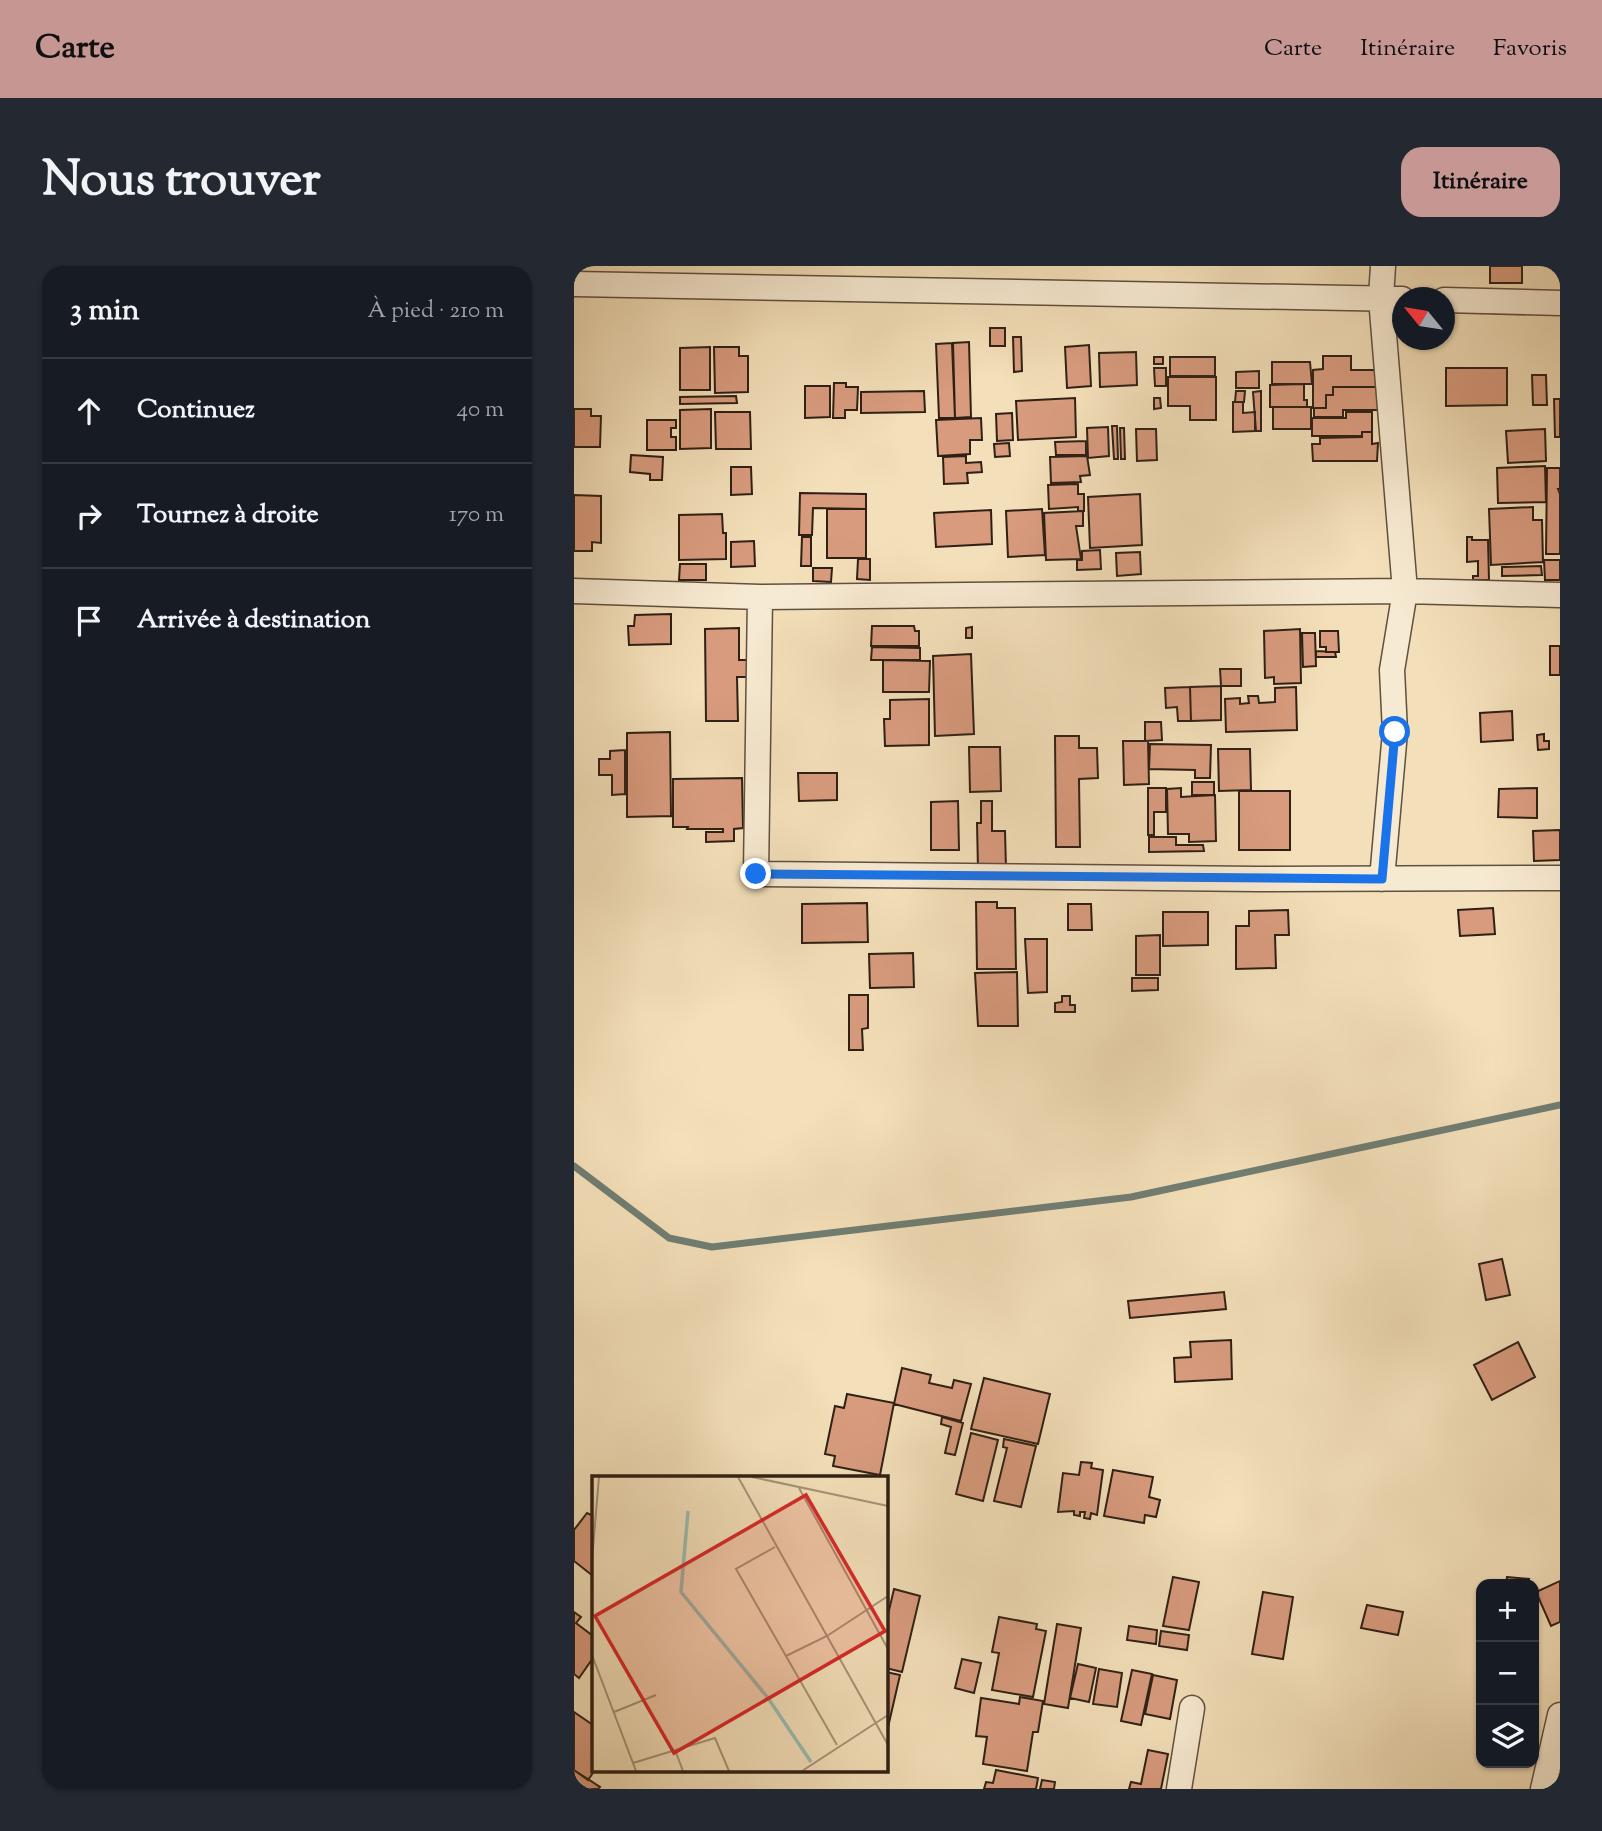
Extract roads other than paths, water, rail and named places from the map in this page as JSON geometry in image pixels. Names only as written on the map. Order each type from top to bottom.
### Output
[{"type":"street","points":[[574,284],[1392,298],[1383,266]]},
{"type":"street","points":[[1455,300],[1560,303]]},
{"type":"street","points":[[1382,879],[1395,732],[1392,670],[1405,591],[1394,350]]},
{"type":"street","points":[[574,591],[760,597],[1405,591],[1560,595]]},
{"type":"street","points":[[760,597],[756,874],[1560,878]]},
{"type":"street","points":[[1179,1789],[1192,1708]]},
{"type":"street","points":[[1550,1778],[1560,1715]]},
{"type":"waterway","points":[[574,1166],[669,1238],[712,1247],[1131,1197],[1560,1105]]}]
